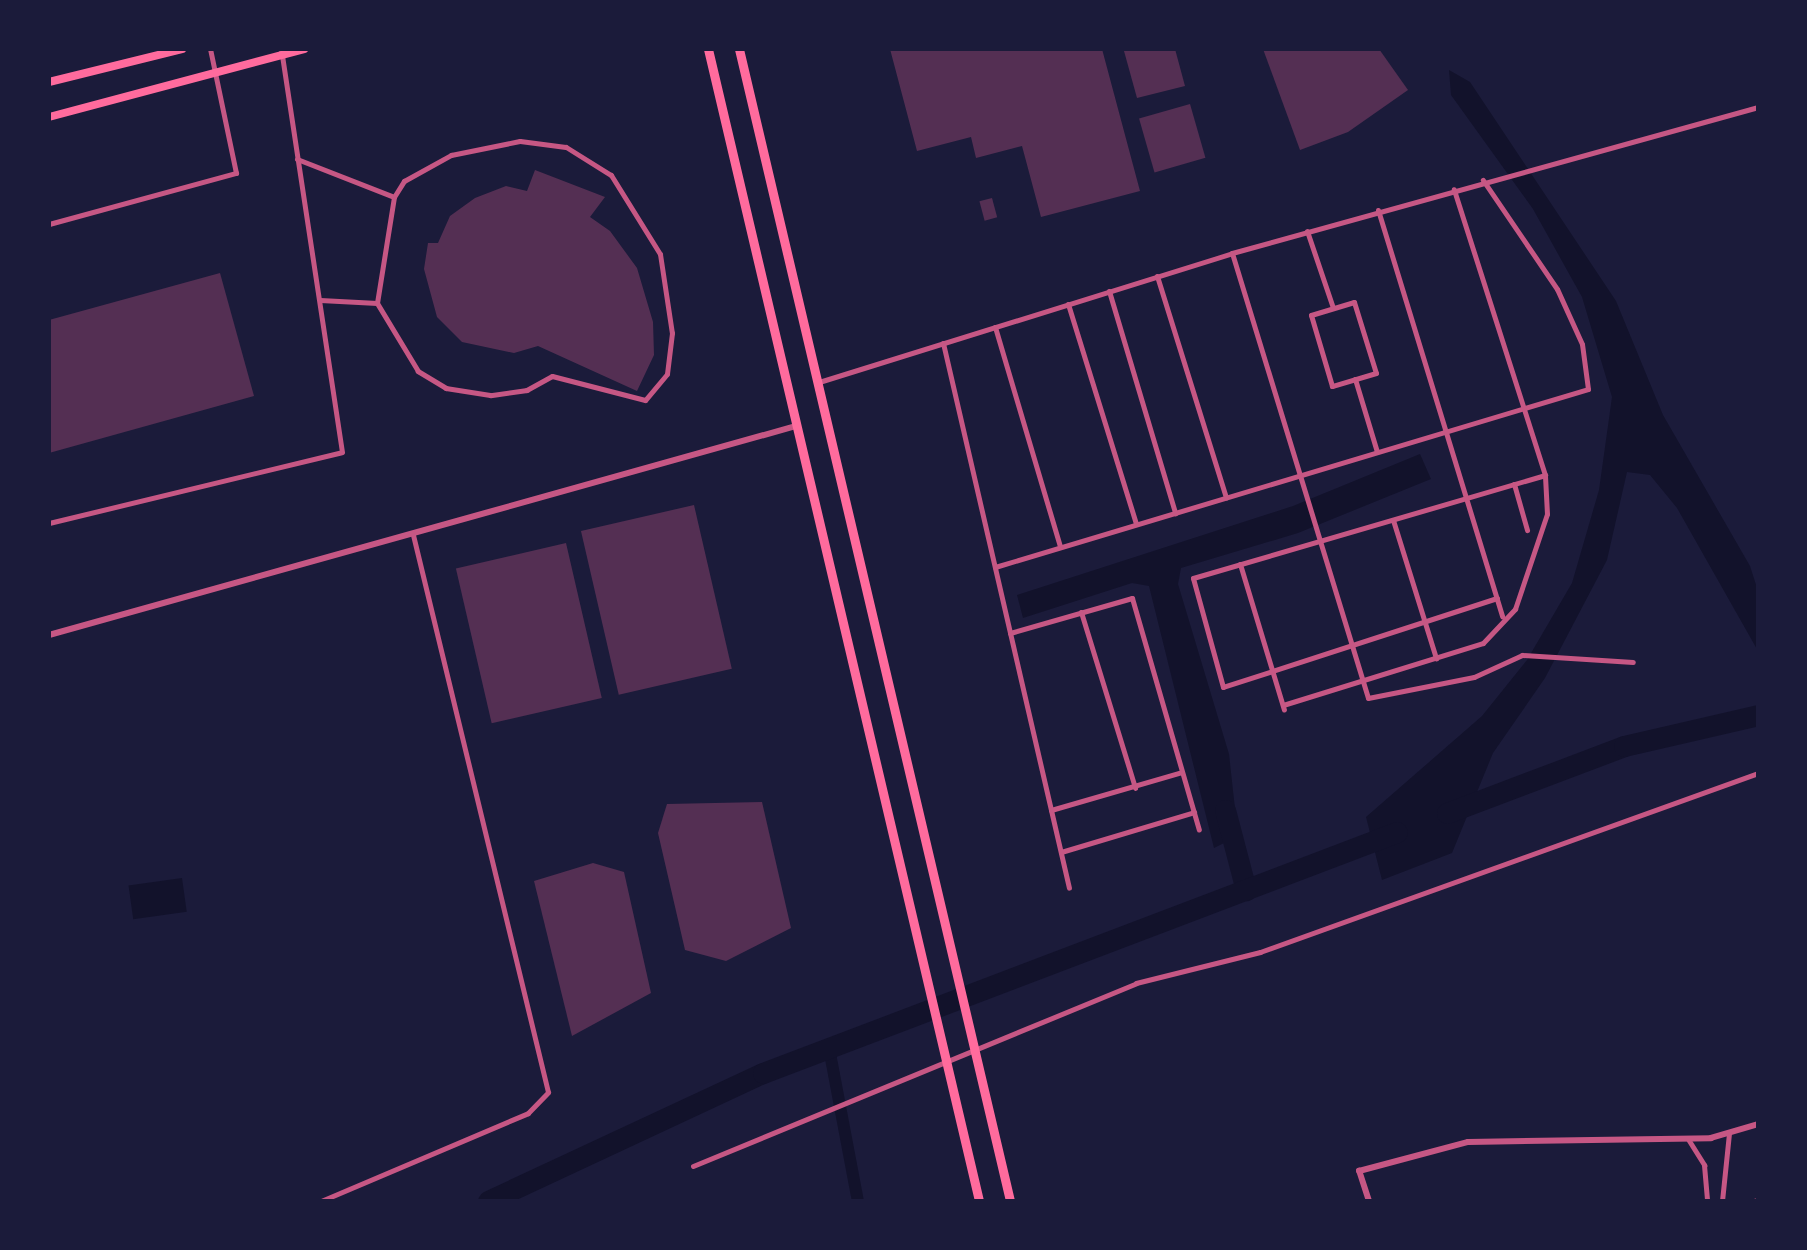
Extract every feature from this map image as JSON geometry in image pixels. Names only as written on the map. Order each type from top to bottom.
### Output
[{"type":"highway","points":[[699,49],[711,64]]},
{"type":"highway","points":[[708,49],[979,1201]]},
{"type":"highway","points":[[740,52],[819,382],[949,953],[1010,1201]]},
{"type":"main road","points":[[49,82],[182,49]]},
{"type":"main road","points":[[49,117],[215,73],[281,52],[304,49]]},
{"type":"street","points":[[49,224],[236,173],[210,49]]},
{"type":"street","points":[[49,523],[342,452],[281,52]]},
{"type":"street","points":[[819,382],[1307,231],[1483,180],[1758,107]]},
{"type":"street","points":[[520,141],[566,147],[611,175],[660,254],[673,332],[667,374],[645,400],[552,376],[527,390],[490,395],[446,388],[418,371],[377,303],[394,197],[404,181],[451,155],[520,141]]},
{"type":"street","points":[[297,159],[394,197]]},
{"type":"street","points":[[995,566],[1588,389],[1582,344],[1557,289],[1483,180]]},
{"type":"street","points":[[1240,564],[1283,707],[1483,643],[1502,616],[1515,609],[1547,514],[1545,475],[1454,189]]},
{"type":"street","points":[[1378,211],[1502,616]]},
{"type":"street","points":[[1307,231],[1333,309]]},
{"type":"street","points":[[1232,253],[1368,698],[1474,677],[1522,655],[1633,662]]},
{"type":"street","points":[[1157,276],[1226,497]]},
{"type":"street","points":[[1109,291],[1175,513]]},
{"type":"street","points":[[320,300],[377,303]]},
{"type":"street","points":[[1354,302],[1376,373],[1332,386],[1311,315],[1333,309],[1354,302]]},
{"type":"street","points":[[1068,304],[1136,524]]},
{"type":"street","points":[[995,327],[1060,547]]},
{"type":"street","points":[[943,343],[1069,888]]},
{"type":"street","points":[[1355,379],[1377,452]]},
{"type":"street","points":[[49,635],[796,426]]},
{"type":"street","points":[[1497,598],[1223,687],[1193,578],[1545,475]]},
{"type":"street","points":[[1514,484],[1527,530]]},
{"type":"street","points":[[1393,520],[1436,658]]},
{"type":"street","points":[[321,1201],[528,1112],[548,1092],[413,535]]},
{"type":"street","points":[[1010,633],[1132,598],[1199,830]]},
{"type":"street","points":[[1081,612],[1135,785]]},
{"type":"street","points":[[1051,810],[1182,772]]},
{"type":"street","points":[[694,1166],[816,1111],[1136,983],[1259,952],[1758,773]]},
{"type":"street","points":[[1061,852],[1194,812]]},
{"type":"street","points":[[1369,1201],[1359,1171],[1468,1142],[1688,1139],[1729,1133],[1758,1124]]},
{"type":"street","points":[[1723,1201],[1729,1133]]},
{"type":"street","points":[[1688,1139],[1704,1165],[1707,1201]]},
{"type":"shaded area","points":[[1449,70],[1470,82],[1616,301],[1663,415],[1750,566],[1758,591],[1758,651],[1677,508],[1650,475],[1627,472],[1607,560],[1545,678],[1493,753],[1452,853],[1382,880],[1366,817],[1482,716],[1527,660],[1572,583],[1599,490],[1612,397],[1582,297],[1533,209],[1451,95]]},
{"type":"shaded area","points":[[1420,454],[1431,479],[1298,533],[1181,568],[1178,584],[1229,754],[1238,836],[1214,848],[1149,586],[1132,583],[1023,618],[1017,595],[1293,506]]},
{"type":"shaded area","points":[[182,878],[187,912],[133,919],[129,886]]},
{"type":"building","points":[[890,49],[1102,49],[1140,191],[1041,217],[1022,146],[976,158],[971,137],[917,151]]},
{"type":"building","points":[[1175,49],[1185,86],[1137,98],[1124,51]]},
{"type":"building","points":[[1263,49],[1379,49],[1408,90],[1348,132],[1300,150]]},
{"type":"building","points":[[1190,104],[1205,158],[1154,172],[1139,119]]},
{"type":"building","points":[[535,170],[605,197],[590,217],[610,231],[637,268],[653,322],[654,355],[637,391],[538,346],[514,353],[462,342],[437,317],[424,269],[428,243],[438,243],[450,216],[475,198],[506,186],[527,191]]},
{"type":"building","points":[[992,198],[997,217],[985,221],[979,201]]},
{"type":"building","points":[[220,273],[254,396],[49,453],[49,320]]},
{"type":"building","points":[[694,505],[732,669],[619,695],[581,531]]},
{"type":"building","points":[[566,543],[602,698],[492,723],[456,568]]},
{"type":"building","points":[[762,802],[791,928],[726,961],[685,950],[658,833],[667,804]]},
{"type":"building","points":[[593,863],[624,872],[651,993],[572,1036],[534,881]]},
{"type":"waterway","points":[[1447,813],[1624,746],[1758,715]]},
{"type":"waterway","points":[[1225,810],[1246,890]]},
{"type":"waterway","points":[[488,1201],[763,1073],[1397,832]]},
{"type":"waterway","points":[[829,1048],[858,1201]]}]
